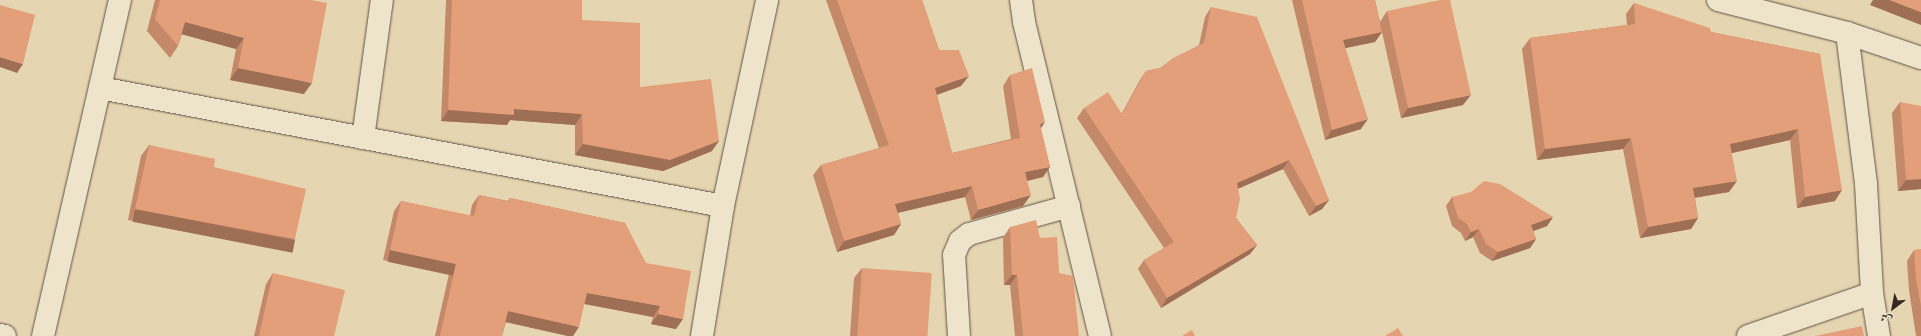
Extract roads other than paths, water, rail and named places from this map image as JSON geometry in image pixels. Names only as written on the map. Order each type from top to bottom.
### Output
[{"type":"street","points":[[43,336],[120,0]]},
{"type":"street","points":[[362,138],[382,0]]},
{"type":"street","points":[[702,336],[723,206],[767,0]]},
{"type":"street","points":[[1021,0],[1024,22],[1100,336]]},
{"type":"street","points":[[1718,0],[1846,33],[1921,58]]},
{"type":"street","points":[[1846,33],[1866,184],[1872,293],[1879,336]]},
{"type":"street","points":[[100,88],[723,206]]},
{"type":"street","points":[[959,336],[954,255],[960,241],[969,234],[1069,206]]},
{"type":"street","points":[[1748,336],[1872,293]]},
{"type":"street","points":[[0,335],[5,336]]}]
